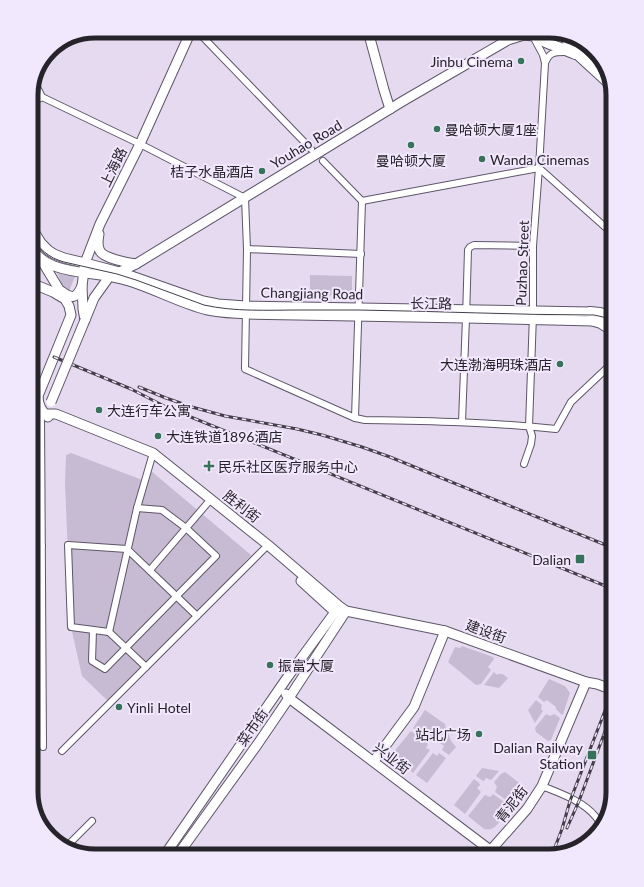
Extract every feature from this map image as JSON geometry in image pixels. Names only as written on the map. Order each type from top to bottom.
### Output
[{"type":"main road","name":"上海路","points":[[85,320],[82,286],[85,262],[100,224],[140,144],[188,38]]},
{"type":"main road","points":[[370,38],[390,109]]},
{"type":"main road","name":"Youhao Road","points":[[109,277],[136,264],[390,109],[508,40],[514,38]]},
{"type":"main road","points":[[538,38],[575,54],[585,61]]},
{"type":"main road","points":[[567,41],[569,45],[603,78]]},
{"type":"main road","points":[[100,224],[99,249],[102,254],[130,264],[136,264]]},
{"type":"main road","name":"Changjiang Road","points":[[38,238],[48,250],[64,258],[85,262],[120,272],[203,301],[246,310]]},
{"type":"main road","name":"Changjiang Road","points":[[38,260],[54,267],[129,281],[208,310],[532,316]]},
{"type":"main road","points":[[38,261],[62,292],[69,296],[74,297],[77,295],[82,286]]},
{"type":"main road","points":[[56,414],[52,411],[51,402],[94,298],[109,277]]},
{"type":"main road","points":[[38,389],[71,315],[69,306],[55,284]]},
{"type":"main road","points":[[38,286],[64,299]]},
{"type":"main road","points":[[532,316],[592,317],[600,313],[606,315]]},
{"type":"main road","points":[[592,317],[606,325]]},
{"type":"main road","points":[[38,402],[42,413],[38,413]]},
{"type":"main road","name":"胜利街","points":[[42,413],[56,414],[152,455],[267,547],[340,610]]},
{"type":"main road","name":"胜利街","points":[[42,413],[152,455]]},
{"type":"main road","points":[[169,849],[289,675],[340,610]]},
{"type":"main road","name":"建设街","points":[[340,610],[445,632],[586,682],[606,688]]},
{"type":"main road","name":"菜市街","points":[[182,849],[289,698],[340,610]]},
{"type":"main road","points":[[374,761],[414,707],[445,632]]},
{"type":"main road","points":[[289,675],[284,688],[284,691],[289,698]]},
{"type":"main road","name":"青泥街","points":[[497,849],[542,786],[586,682]]},
{"type":"main road","name":"兴业街","points":[[289,698],[489,849]]},
{"type":"street","points":[[204,38],[311,149]]},
{"type":"street","points":[[534,38],[543,55],[545,63]]},
{"type":"street","points":[[545,63],[548,56],[553,53],[566,52],[575,54]]},
{"type":"street","name":"Puzhao Street","points":[[524,464],[531,444],[532,436],[529,426],[533,246],[545,63]]},
{"type":"street","points":[[38,90],[42,97],[140,144],[245,198],[247,250],[245,369],[354,418],[364,420],[462,422],[556,429],[572,402],[606,369]]},
{"type":"street","points":[[38,99],[42,97]]},
{"type":"street","points":[[323,161],[362,201],[354,418]]},
{"type":"street","points":[[362,201],[539,168],[606,228]]},
{"type":"street","points":[[462,422],[467,314],[468,250],[474,245],[533,246]]},
{"type":"street","points":[[247,250],[361,254]]},
{"type":"street","points":[[42,413],[43,747]]},
{"type":"street","points":[[109,632],[137,508],[152,455]]},
{"type":"street","points":[[150,570],[209,501]]},
{"type":"street","points":[[93,630],[92,661],[105,669],[216,556],[186,528],[162,510],[137,508]]},
{"type":"street","points":[[146,667],[109,632],[71,627],[68,545],[127,550],[150,570],[197,616]]},
{"type":"street","points":[[60,753],[267,547]]},
{"type":"street","points":[[38,690],[42,689]]},
{"type":"street","points":[[542,786],[579,803],[594,815],[598,821]]},
{"type":"street","points":[[70,843],[92,821]]},
{"type":"shaded area","points":[[57,272],[76,274],[69,291],[64,290]]},
{"type":"shaded area","points":[[310,275],[352,276],[352,296],[310,295]]},
{"type":"shaded area","points":[[71,453],[148,482],[151,471],[251,555],[197,616],[110,703],[82,676],[71,627],[65,483],[66,455]]},
{"type":"shaded area","points":[[462,646],[493,657],[494,659],[488,667],[491,670],[481,684],[476,685],[448,662],[455,647],[460,648]]},
{"type":"shaded area","points":[[494,672],[497,675],[501,674],[508,678],[499,688],[484,685]]},
{"type":"shaded area","points":[[549,679],[565,686],[570,693],[562,715],[556,707],[547,700],[544,702],[538,697]]},
{"type":"shaded area","points":[[536,700],[542,705],[541,709],[543,711],[535,723],[528,710]]},
{"type":"shaded area","points":[[425,710],[445,724],[446,729],[438,741],[433,738],[431,741],[413,728]]},
{"type":"shaded area","points":[[546,714],[550,716],[554,714],[560,718],[551,740],[548,741],[536,732],[535,728]]},
{"type":"shaded area","points":[[411,731],[428,744],[426,748],[430,750],[413,773],[392,755]]},
{"type":"shaded area","points":[[448,733],[451,741],[456,747],[449,755],[442,750],[444,746],[440,743]]},
{"type":"shaded area","points":[[433,753],[437,756],[439,753],[446,758],[427,783],[416,775]]},
{"type":"shaded area","points":[[482,768],[499,771],[491,780],[486,778],[483,781],[476,776]]},
{"type":"shaded area","points":[[505,772],[526,788],[513,805],[495,792],[497,787],[494,782],[501,774]]},
{"type":"shaded area","points":[[474,779],[479,783],[480,785],[477,788],[481,792],[465,814],[454,805]]},
{"type":"shaded area","points":[[493,794],[511,807],[495,827],[492,829],[484,829],[468,816],[485,795],[490,797]]},
{"type":"tram line","points":[[38,246],[54,258],[64,262],[117,274],[204,305],[228,309],[594,315],[606,318]]},
{"type":"railway","points":[[54,357],[131,389],[164,406],[606,586]]},
{"type":"railway","points":[[139,387],[192,407],[225,416],[297,429],[362,447],[606,545]]},
{"type":"railway","points":[[554,849],[570,801],[606,708]]},
{"type":"railway","points":[[567,828],[579,801],[606,729]]},
{"type":"place","name":"Jinbu Cinema","points":[[521,61]]},
{"type":"place","name":"曼哈顿大厦1座","points":[[437,129]]},
{"type":"place","name":"曼哈顿大厦","points":[[411,145]]},
{"type":"place","name":"Wanda Cinemas","points":[[482,159]]},
{"type":"place","name":"桔子水晶酒店","points":[[262,171]]},
{"type":"place","name":"大连渤海明珠酒店","points":[[560,364]]},
{"type":"place","name":"大连行车公寓","points":[[99,410]]},
{"type":"place","name":"大连铁道1896酒店","points":[[158,436]]},
{"type":"place","name":"民乐社区医疗服务中心","points":[[209,466]]},
{"type":"place","name":"Dalian","points":[[580,559]]},
{"type":"place","name":"振富大厦","points":[[270,665]]},
{"type":"place","name":"Yinli Hotel","points":[[119,707]]},
{"type":"place","name":"站北广场","points":[[479,734]]},
{"type":"place","name":"Dalian Railway Station","points":[[592,755]]}]
